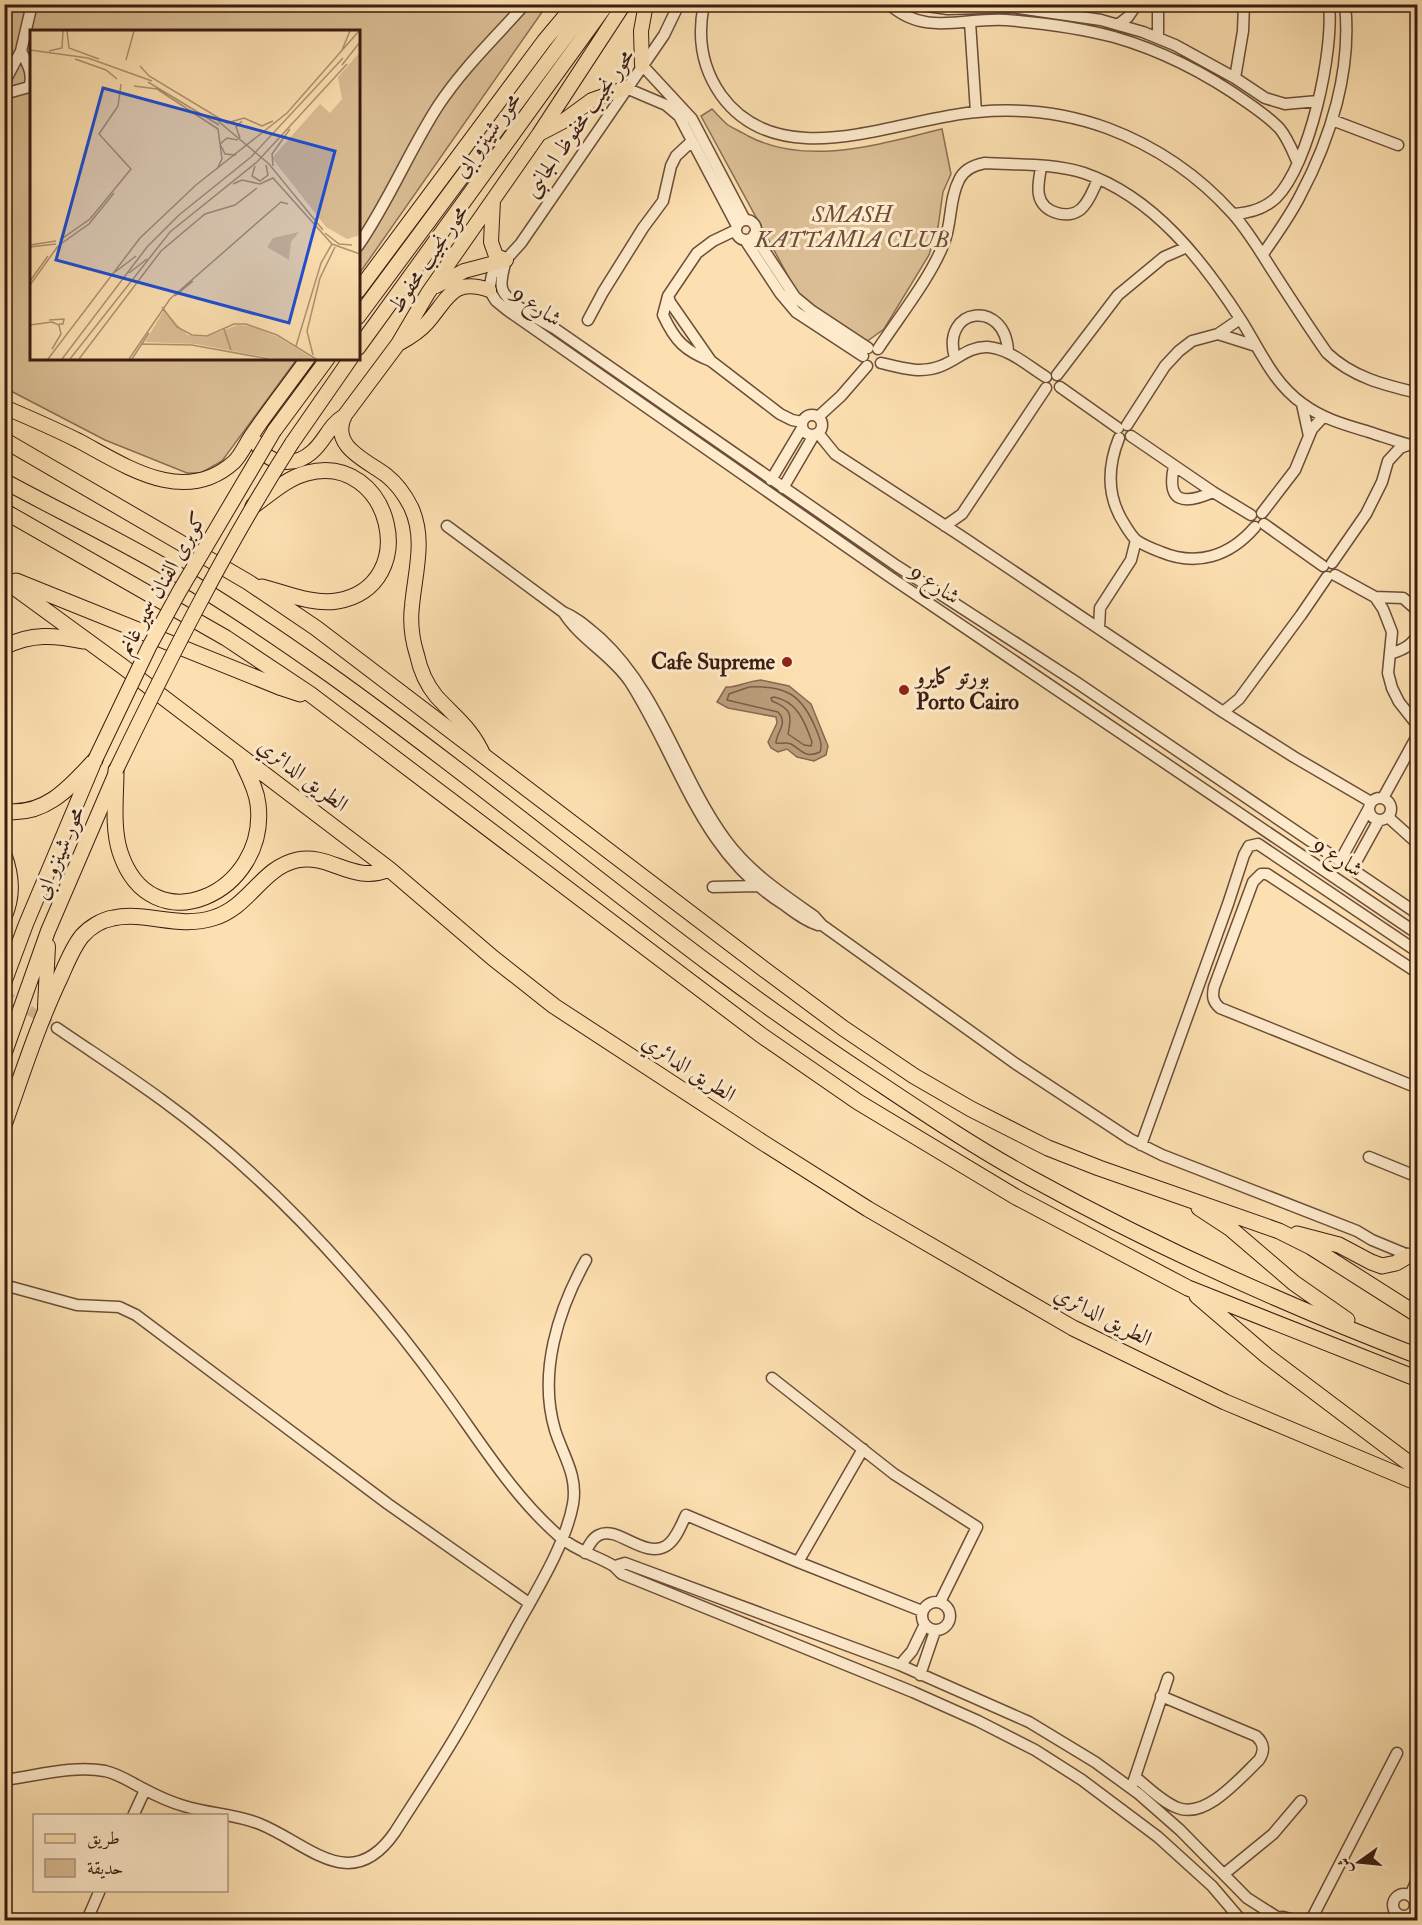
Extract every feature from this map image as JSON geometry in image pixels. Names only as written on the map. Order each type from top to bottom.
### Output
[{"type":"highway","points":[[4,440],[248,582],[316,628],[773,976],[843,1028],[914,1076],[971,1110],[1048,1148],[1279,1231],[1311,1247],[1418,1315]]},
{"type":"highway","points":[[248,582],[307,600],[326,602],[345,599],[363,591],[376,577],[386,560],[389,540],[387,520],[378,502],[357,480],[338,472],[308,472],[289,480],[253,506]]},
{"type":"highway","points":[[4,481],[161,565],[245,617],[325,671],[404,729],[693,953],[795,1027],[943,1125],[1026,1176],[1111,1220],[1231,1278],[1418,1356]]},
{"type":"highway","points":[[4,511],[226,639],[310,694],[760,1035],[858,1102],[1016,1197],[1188,1288],[1418,1379]]},
{"type":"highway","points":[[4,578],[282,688],[310,694]]},
{"type":"highway","name":"الطريق الدائري","points":[[4,578],[389,869],[493,958],[554,1006],[762,1142],[868,1209],[1073,1328],[1225,1402],[1418,1483]]},
{"type":"highway","points":[[4,646],[23,638],[44,635],[89,642]]},
{"type":"highway","points":[[116,771],[117,842],[125,864],[138,885],[166,900],[177,902],[198,900],[227,886],[240,870],[254,843],[258,814],[253,785],[239,755]]},
{"type":"highway","points":[[4,811],[33,810],[53,801],[71,786],[95,760]]},
{"type":"highway","points":[[4,855],[11,880],[11,894],[4,917]]},
{"type":"highway","points":[[4,1125],[45,1010],[75,947],[83,934],[102,921],[125,917],[184,922],[214,918],[245,900],[273,871],[299,860],[317,859],[361,874],[375,874],[389,869]]},
{"type":"highway","points":[[1173,1193],[1231,1229],[1294,1283],[1374,1339]]},
{"type":"highway","points":[[1279,1231],[1309,1236],[1339,1245],[1383,1266],[1396,1263],[1415,1253]]},
{"type":"highway","points":[[1188,1288],[1276,1363],[1418,1470]]},
{"type":"main road","name":"محور نجيب محفوظ","points":[[360,288],[544,41],[575,4]]},
{"type":"main road","name":"محور شينزو ابى","points":[[360,314],[590,4]]},
{"type":"main road","name":"محور شينزو ابى","points":[[360,345],[607,4]]},
{"type":"main road","name":"محور نجيب محفوظ","points":[[254,431],[257,443],[264,454],[276,461],[290,462],[312,452],[332,425],[345,415],[398,344],[428,293],[624,4]]},
{"type":"main road","points":[[642,65],[641,31],[646,4]]},
{"type":"main road","points":[[538,134],[562,122],[592,100],[626,88]]},
{"type":"main road","points":[[493,199],[491,246],[496,256],[506,260]]},
{"type":"main road","points":[[428,293],[446,279],[457,274],[506,260]]},
{"type":"main road","points":[[398,344],[414,335],[426,324],[455,290],[467,285],[489,290]]},
{"type":"main road","points":[[4,407],[149,477],[169,482],[189,482],[219,472],[236,460],[254,431],[307,360]]},
{"type":"main road","name":"كوبرى الفنان سمير غانم","points":[[95,760],[154,638],[204,547],[274,430],[326,360]]},
{"type":"main road","name":"كوبرى الفنان سمير غانم","points":[[116,771],[192,614],[253,506],[292,442],[350,360]]},
{"type":"main road","points":[[345,415],[341,430],[346,445],[393,482],[405,496],[413,514],[419,544],[411,620],[417,656],[424,676],[435,695],[471,731],[484,756]]},
{"type":"main road","name":"محور شينزو ابى","points":[[4,983],[26,924],[95,760]]},
{"type":"main road","name":"محور شينزو ابى","points":[[4,1055],[48,932],[116,771]]},
{"type":"main road","points":[[4,957],[26,924]]},
{"type":"main road","points":[[45,1010],[48,932]]},
{"type":"street","points":[[4,83],[21,51],[32,4]]},
{"type":"street","points":[[360,243],[377,218],[440,103],[477,55],[525,4]]},
{"type":"street","name":"محور نجيب محفوظ الجانبى","points":[[506,260],[521,243],[669,27],[679,4]]},
{"type":"street","points":[[704,4],[700,26],[701,46],[714,85],[741,115],[776,134],[796,137],[850,136],[976,112],[1035,112],[1081,120],[1106,128],[1152,149],[1198,180],[1233,214],[1263,254],[1327,353],[1338,364],[1377,383],[1418,393]]},
{"type":"street","points":[[889,4],[910,19],[933,24],[1004,20],[1082,31],[1113,37],[1174,60],[1210,78],[1261,112],[1278,127],[1288,141],[1297,161]]},
{"type":"street","points":[[914,4],[948,9],[1012,7],[1077,15],[1119,24],[1158,38],[1235,78],[1265,98],[1285,104],[1318,101]]},
{"type":"street","points":[[1119,24],[1128,17],[1137,4]]},
{"type":"street","points":[[1158,4],[1158,38]]},
{"type":"street","points":[[1235,78],[1243,31],[1244,4]]},
{"type":"street","points":[[1233,214],[1248,213],[1274,200],[1284,189],[1297,161],[1318,101],[1328,47],[1329,4]]},
{"type":"street","points":[[1263,254],[1300,197],[1317,162],[1332,120],[1341,88],[1347,49],[1346,4]]},
{"type":"street","points":[[970,22],[976,112]]},
{"type":"street","points":[[4,94],[29,87],[30,68],[21,51]]},
{"type":"street","points":[[642,65],[692,119],[739,226],[738,236],[750,238],[795,297],[869,355],[875,367],[881,363],[904,369],[925,370],[944,365],[976,348],[987,347],[1008,352],[1050,380],[1053,391],[1060,387],[1121,430],[1125,440],[1131,436],[1329,570],[1375,597],[1389,620],[1392,632],[1388,673],[1392,688],[1400,702],[1416,720],[1411,730],[1417,738],[1383,798],[1370,805],[1340,861]]},
{"type":"street","points":[[626,88],[672,109],[684,123],[739,226]]},
{"type":"street","points":[[1332,120],[1398,145]]},
{"type":"street","points":[[588,320],[631,246],[663,201],[671,166],[676,156],[692,141]]},
{"type":"street","points":[[818,417],[841,396],[936,261],[948,232],[959,179],[974,165],[985,163],[1071,170],[1130,196],[1174,231],[1187,247],[1240,319],[1270,370],[1285,389],[1302,404],[1323,417],[1413,446]]},
{"type":"street","points":[[1041,167],[1038,195],[1042,204],[1062,214],[1073,214],[1080,210],[1087,202],[1098,180]]},
{"type":"street","points":[[750,238],[754,225],[739,226],[713,242],[697,254],[668,296],[663,315],[683,347],[711,361],[774,410],[802,425],[804,432],[816,434],[835,454],[962,536],[1223,712],[1370,805]]},
{"type":"street","points":[[1164,257],[1174,231]]},
{"type":"street","points":[[945,526],[962,514],[1050,380],[1078,350],[1118,295],[1164,257],[1187,247]]},
{"type":"street","name":"شارع 9","points":[[506,260],[492,275],[489,290],[496,301],[507,310],[890,577],[1418,934]]},
{"type":"street","name":"شارع 9","points":[[506,260],[502,288],[510,299],[897,566],[1076,682],[1414,912]]},
{"type":"street","points":[[956,358],[953,344],[954,332],[958,325],[967,318],[978,315],[990,316],[999,324],[1005,332],[1008,352]]},
{"type":"street","points":[[1240,319],[1218,334],[1192,341],[1179,351],[1165,366],[1121,430],[1109,471],[1111,488],[1120,517],[1136,540],[1177,559],[1212,556],[1227,551],[1242,542],[1295,470],[1309,436],[1323,417]]},
{"type":"street","points":[[1218,334],[1256,345]]},
{"type":"street","points":[[1302,404],[1309,436]]},
{"type":"street","points":[[771,480],[807,416],[815,415],[822,425],[783,488]]},
{"type":"street","points":[[1223,712],[1239,699],[1301,615],[1366,514],[1382,482],[1388,461],[1388,453],[1382,436]]},
{"type":"street","points":[[1388,461],[1400,448],[1413,446]]},
{"type":"street","points":[[1174,466],[1171,487],[1181,499],[1196,500],[1213,492]]},
{"type":"street","points":[[962,514],[962,536]]},
{"type":"street","points":[[447,526],[563,612],[582,622],[634,689],[716,841],[731,860],[757,886],[805,919],[822,925]]},
{"type":"street","points":[[1099,629],[1100,608],[1131,560],[1136,540]]},
{"type":"street","points":[[1131,560],[1152,548]]},
{"type":"street","points":[[890,577],[897,566]]},
{"type":"street","points":[[1375,597],[1403,598],[1418,611]]},
{"type":"street","points":[[1080,617],[1100,608]]},
{"type":"street","points":[[1390,654],[1405,649],[1418,634]]},
{"type":"street","points":[[605,649],[625,663],[639,682],[711,817],[731,847],[756,874],[814,916],[822,925],[1016,1064],[1141,1145],[1357,1231],[1372,1240],[1415,1253]]},
{"type":"street","points":[[1065,694],[1076,682]]},
{"type":"street","points":[[1236,720],[1239,699]]},
{"type":"street","points":[[1352,869],[1391,808],[1387,800],[1383,798]]},
{"type":"street","points":[[1370,805],[1371,816],[1383,818],[1418,844]]},
{"type":"street","points":[[1252,822],[1261,809]]},
{"type":"street","points":[[1141,1145],[1249,846],[1258,844],[1418,952]]},
{"type":"street","points":[[1418,973],[1267,874],[1261,874],[1253,882],[1212,996],[1220,1008],[1418,1088]]},
{"type":"street","points":[[713,887],[757,886]]},
{"type":"street","points":[[1402,925],[1414,912]]},
{"type":"street","points":[[57,1028],[135,1080],[190,1121],[247,1169],[298,1219],[385,1316],[512,1487],[562,1539],[585,1553],[615,1566],[622,1574],[945,1705],[1035,1750],[1082,1780],[1158,1837],[1212,1886],[1241,1920]]},
{"type":"street","points":[[1369,1157],[1418,1177]]},
{"type":"street","points":[[228,1816],[252,1821],[273,1830],[321,1858],[334,1862],[356,1862],[370,1857],[384,1846],[402,1822],[458,1732],[529,1603],[562,1539],[571,1513],[575,1487],[571,1468],[551,1413],[550,1369],[554,1340],[562,1312],[586,1260]]},
{"type":"street","points":[[4,1285],[69,1303],[119,1307],[136,1315],[388,1504],[529,1603]]},
{"type":"street","points":[[772,1378],[899,1478],[977,1527],[940,1602]]},
{"type":"street","points":[[798,1562],[863,1449]]},
{"type":"street","points":[[585,1553],[594,1538],[605,1533],[648,1548],[662,1548],[672,1539],[686,1515],[922,1611]]},
{"type":"street","points":[[615,1566],[625,1563],[900,1665],[1029,1722],[1172,1806],[1198,1810],[1212,1802],[1259,1760],[1263,1754],[1263,1744],[1256,1736],[1161,1696]]},
{"type":"street","points":[[900,1665],[917,1643],[924,1626],[921,1618],[922,1611],[928,1604],[940,1602]]},
{"type":"street","points":[[924,1626],[935,1631],[945,1627],[950,1617],[949,1610],[940,1602]]},
{"type":"street","points":[[920,1674],[935,1631]]},
{"type":"street","points":[[1133,1783],[1168,1678]]},
{"type":"street","points":[[1311,1920],[1396,1753]]},
{"type":"street","points":[[4,1780],[76,1770],[96,1770],[122,1777],[145,1790],[195,1809],[219,1814]]},
{"type":"street","points":[[1133,1783],[1247,1898],[1273,1919],[1294,1920]]},
{"type":"street","points":[[133,1814],[145,1790]]},
{"type":"street","points":[[1224,1874],[1273,1834],[1301,1801]]},
{"type":"street","points":[[1398,1917],[1407,1915],[1413,1910],[1415,1903],[1410,1896],[1418,1877]]},
{"type":"street","points":[[87,1920],[99,1892]]},
{"type":"green space","points":[[4,5],[547,5],[360,273],[360,30],[30,30],[30,360],[296,360],[222,461],[201,473],[187,473],[105,440],[5,388]]},
{"type":"green space","name":"SMASH KATTAMIA CLUB","points":[[712,109],[728,125],[748,136],[771,145],[795,150],[844,150],[942,129],[951,174],[943,192],[938,227],[929,255],[884,329],[866,342],[800,298],[701,116]]},
{"type":"water","points":[[761,680],[789,686],[811,704],[828,746],[826,755],[814,761],[797,757],[787,749],[778,752],[771,748],[768,742],[777,723],[776,717],[728,708],[717,702],[726,687]]},
{"type":"tunnel","points":[[4,994],[57,1028]]},
{"type":"place","name":"Cafe Supreme","points":[[787,662]]},
{"type":"place","name":"بورتو كايرو Porto Cairo","points":[[904,690]]}]
